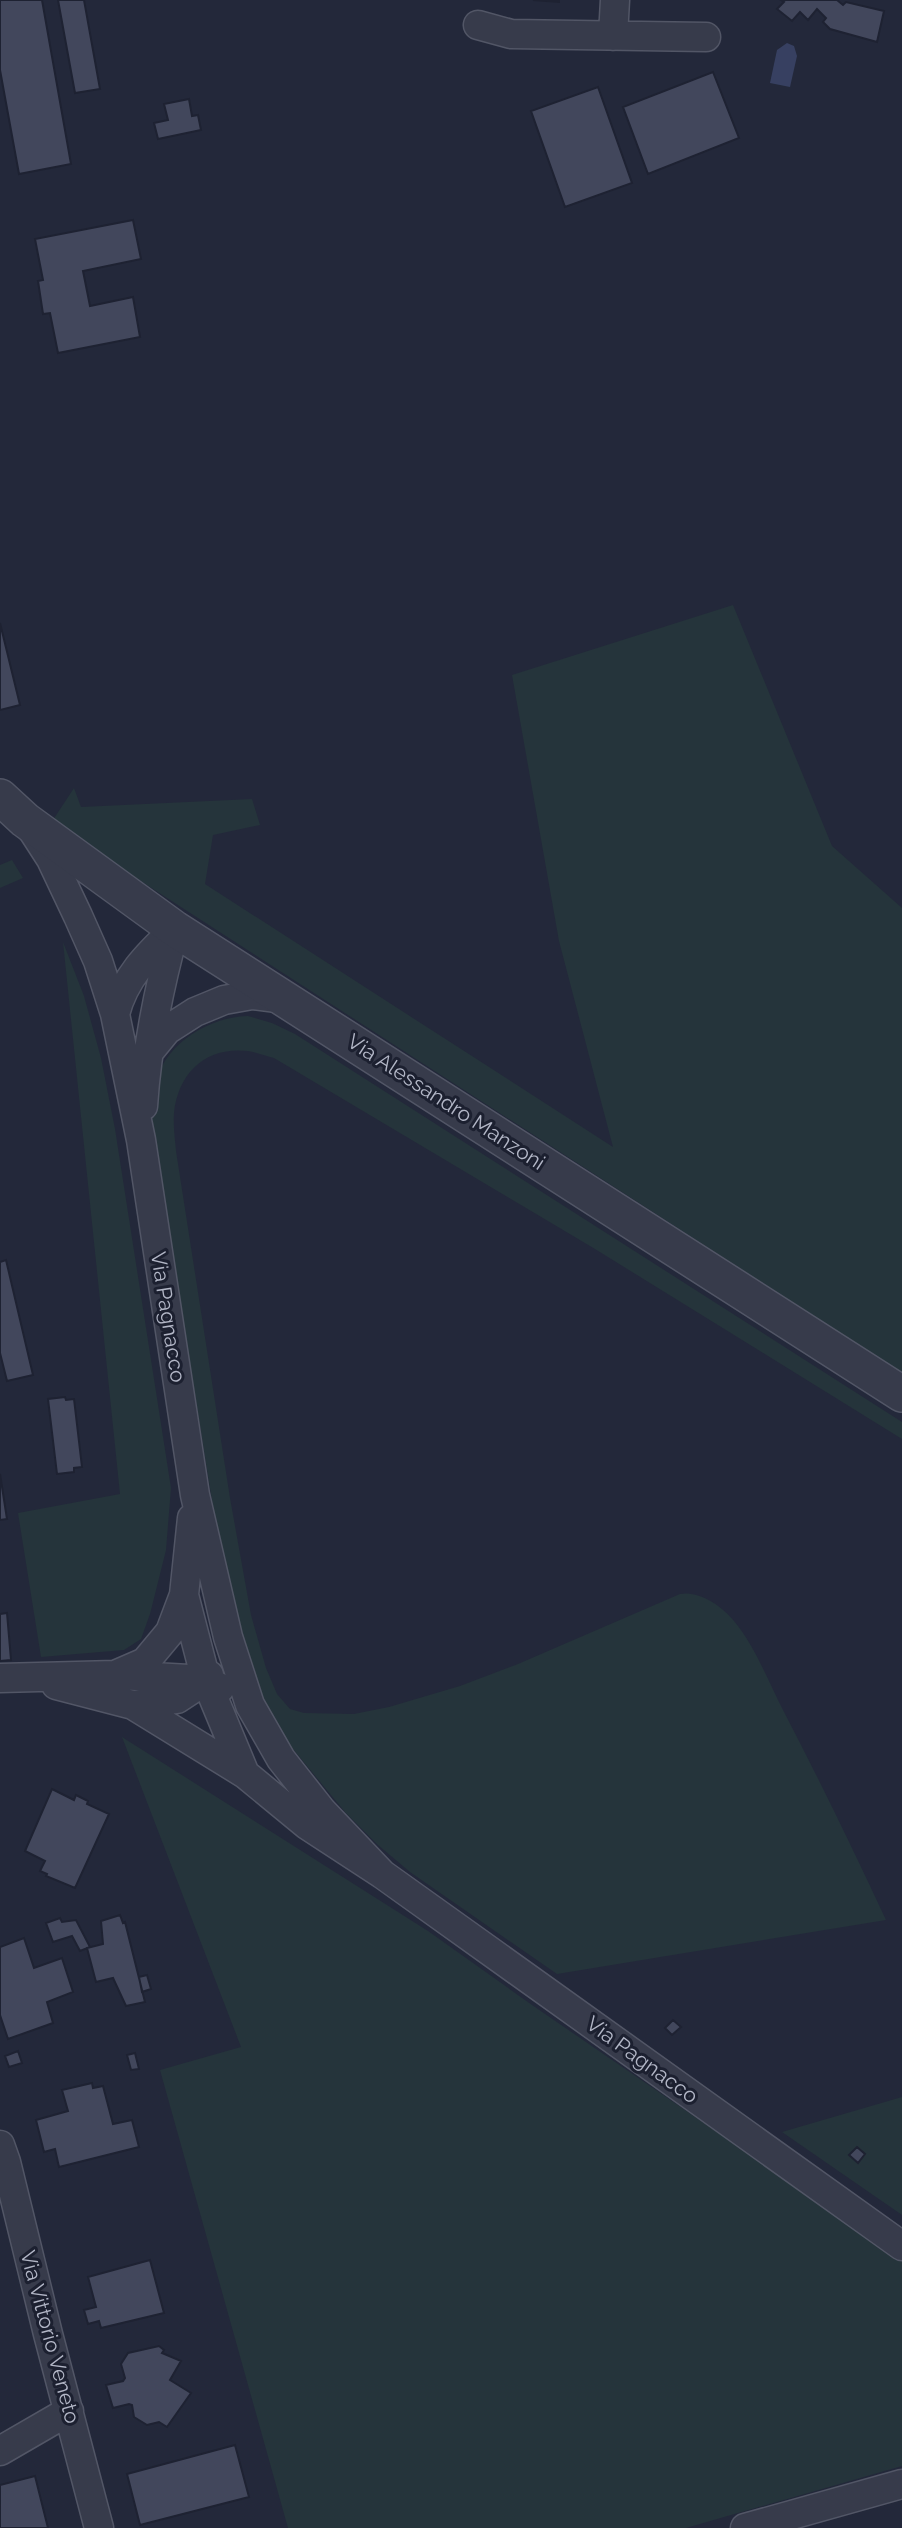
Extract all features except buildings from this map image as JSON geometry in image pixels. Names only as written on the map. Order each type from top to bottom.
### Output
[{"type":"street","points":[[613,36],[615,0]]},
{"type":"street","points":[[478,26],[511,34],[706,37]]},
{"type":"street","name":"Via Alessandro Manzoni","points":[[0,797],[25,820],[175,929],[902,1394]]},
{"type":"street","name":"Via Pagnacco","points":[[25,820],[51,859],[78,916],[98,961],[115,1014],[141,1140],[195,1494],[228,1637],[250,1705],[281,1759],[322,1811],[382,1874]]},
{"type":"street","points":[[115,1014],[120,994],[133,974],[153,949],[175,929]]},
{"type":"street","name":"Via Pagnacco","points":[[141,1140],[149,1052],[163,974],[175,929]]},
{"type":"street","points":[[149,1052],[167,1030],[195,1012],[224,1000],[252,995],[286,999]]},
{"type":"street","name":"Via Pagnacco","points":[[116,1675],[145,1662],[170,1632],[184,1595],[195,1494]]},
{"type":"street","name":"Via Pagnacco","points":[[184,1595],[206,1681],[245,1774]]},
{"type":"street","points":[[206,1681],[228,1637]]},
{"type":"street","name":"Via Pagnacco","points":[[13,1677],[116,1675],[206,1681],[250,1705]]},
{"type":"street","name":"Via Pagnacco","points":[[13,1677],[133,1705],[245,1774],[307,1825],[382,1874],[902,2246]]},
{"type":"street","name":"Via Pagnacco","points":[[133,1705],[177,1699],[206,1681]]},
{"type":"street","name":"Via Vittorio Veneto","points":[[0,2146],[99,2528]]},
{"type":"street","points":[[0,2451],[69,2411]]},
{"type":"street","points":[[745,2528],[902,2484]]},
{"type":"shaded area","points":[[733,605],[832,846],[902,908],[902,1373],[51,823],[74,788],[81,807],[252,799],[260,825],[213,835],[205,884],[613,1147],[559,941],[512,675]]},
{"type":"shaded area","points":[[12,860],[23,878],[0,888],[0,865]]},
{"type":"shaded area","points":[[63,942],[84,996],[101,1058],[115,1129],[171,1488],[166,1550],[141,1639],[124,1650],[41,1657],[18,1513],[120,1494]]},
{"type":"shaded area","points":[[248,1016],[295,1034],[902,1422],[902,1439],[595,1249],[274,1058],[233,1051],[207,1058],[188,1074],[181,1086],[174,1118],[176,1151],[251,1615],[266,1668],[277,1694],[290,1709],[304,1713],[354,1714],[389,1707],[460,1686],[518,1664],[680,1594],[695,1594],[717,1605],[729,1615],[755,1652],[886,1920],[557,1974],[410,1872],[378,1845],[345,1812],[288,1743],[250,1675],[226,1587],[152,1121],[154,1087],[162,1067],[180,1044],[192,1034],[219,1021]]},
{"type":"shaded area","points":[[122,1737],[428,1931],[902,2259],[902,2466],[686,2528],[288,2528],[160,2070],[241,2047]]},
{"type":"shaded area","points":[[902,2097],[902,2215],[782,2132]]},
{"type":"water","points":[[787,43],[794,46],[797,56],[790,87],[770,83],[777,50]]}]
